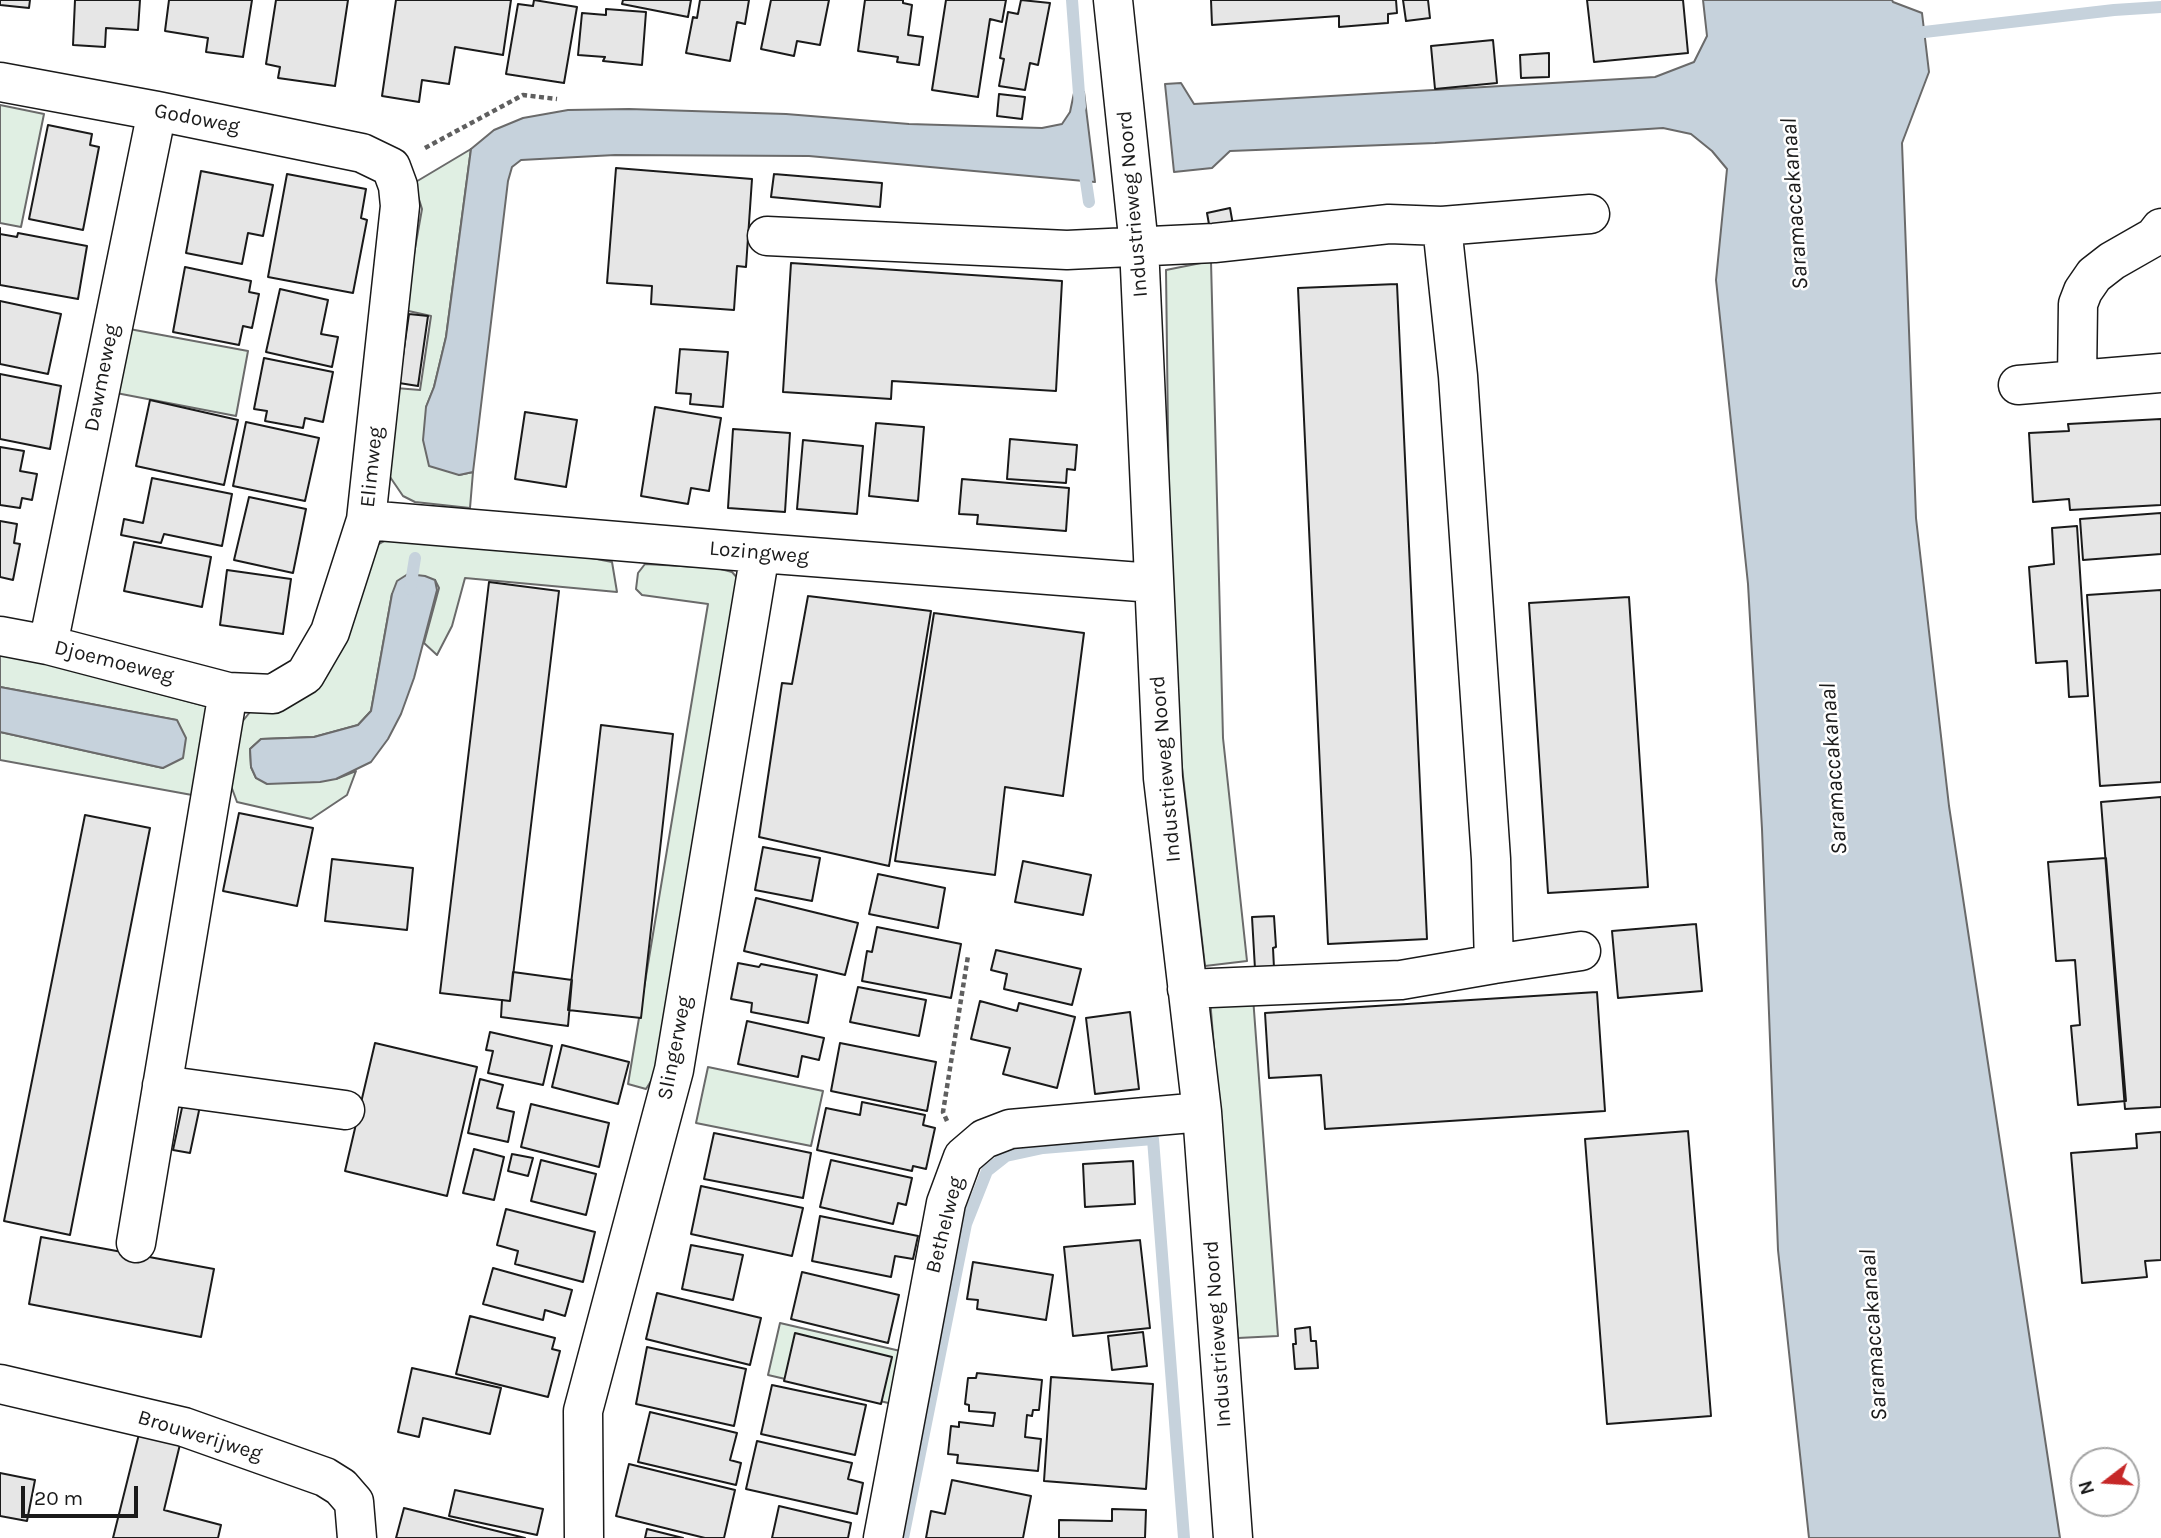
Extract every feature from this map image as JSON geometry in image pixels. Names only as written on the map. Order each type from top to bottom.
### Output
[{"type":"street","name":"Industrieweg Noord","points":[[1113,0],[1139,247],[1163,778],[1202,1112],[1233,1538]]},
{"type":"street","name":"Godoweg","points":[[0,82],[362,153],[390,167]]},
{"type":"street","name":"Dawmeweg","points":[[48,645],[157,111]]},
{"type":"street","name":"Elimweg","points":[[228,692],[272,694],[306,675],[330,632],[366,520],[400,206],[398,186],[390,167]]},
{"type":"street","points":[[767,236],[1067,250],[1214,243],[1389,225],[1441,226],[1590,214]]},
{"type":"street","points":[[1441,226],[1458,376],[1490,859],[1494,964]]},
{"type":"street","points":[[2077,379],[2078,304],[2083,291],[2094,275],[2112,261],[2154,237],[2161,228]]},
{"type":"street","points":[[2018,384],[2161,373]]},
{"type":"street","name":"Lozingweg","points":[[366,520],[760,554],[1153,583]]},
{"type":"street","name":"Slingerweg","points":[[584,1538],[583,1411],[674,1070],[760,554]]},
{"type":"street","name":"Djoemoeweg","points":[[0,636],[48,645],[228,692]]},
{"type":"street","points":[[136,1243],[228,692]]},
{"type":"street","points":[[1187,989],[1401,980],[1581,951]]},
{"type":"street","points":[[162,1085],[345,1110]]},
{"type":"street","name":"Bethelweg","points":[[883,1538],[946,1203],[963,1157],[984,1139],[1010,1129],[1202,1112]]},
{"type":"street","name":"Brouwerijweg","points":[[0,1384],[184,1427],[325,1478],[341,1487],[354,1502],[357,1538]]},
{"type":"path","points":[[390,167],[523,95],[557,99]]},
{"type":"path","points":[[963,1157],[943,1112],[968,956]]},
{"type":"green space","points":[[0,105],[44,114],[21,227],[0,223]]},
{"type":"green space","points":[[471,149],[446,337],[434,387],[426,407],[459,475],[473,472],[470,508],[415,502],[403,496],[388,474],[396,388],[420,390],[431,316],[404,310],[422,209],[414,183]]},
{"type":"green space","points":[[1211,261],[1223,738],[1247,961],[1205,966],[1181,759],[1170,596],[1166,270]]},
{"type":"green space","points":[[124,328],[248,351],[236,416],[111,392]]},
{"type":"green space","points":[[395,535],[530,546],[612,562],[617,592],[465,578],[452,626],[437,655],[424,643],[439,588],[435,580],[392,594],[371,711],[358,725],[314,737],[261,739],[250,749],[251,767],[256,778],[336,779],[356,771],[347,795],[311,819],[237,802],[227,775],[234,732],[254,707],[278,703],[375,546]]},
{"type":"green space","points":[[645,564],[717,568],[732,572],[740,581],[658,1070],[646,1089],[628,1084],[708,604],[642,595],[636,589],[638,573]]},
{"type":"green space","points":[[0,651],[209,707],[192,795],[0,760],[0,732],[163,768],[176,720],[0,687]]},
{"type":"green space","points":[[1253,997],[1278,1336],[1238,1338],[1210,999]]},
{"type":"green space","points":[[708,1067],[823,1091],[811,1146],[696,1123]]},
{"type":"green space","points":[[780,1323],[909,1353],[897,1405],[768,1375]]},
{"type":"water","name":"Saramaccakanaal","points":[[1703,0],[1892,0],[1922,13],[1929,72],[1902,143],[1916,518],[1949,806],[2060,1538],[1809,1538],[1778,1250],[1762,829],[1748,584],[1716,280],[1727,169],[1712,151],[1691,134],[1663,128],[1435,143],[1230,151],[1212,168],[1174,172],[1165,84],[1181,83],[1194,104],[1655,77],[1694,62],[1707,36]]},
{"type":"water","points":[[1084,92],[1095,182],[809,156],[615,155],[521,160],[512,167],[508,181],[473,472],[459,475],[429,466],[423,440],[426,407],[434,387],[446,337],[471,149],[494,130],[523,118],[568,110],[629,109],[786,114],[909,124],[1042,128],[1062,124],[1070,112],[1074,93]]},
{"type":"water","points":[[408,574],[435,580],[437,590],[414,678],[401,714],[388,739],[371,762],[336,779],[320,782],[267,784],[256,778],[251,767],[250,749],[261,739],[314,737],[358,725],[371,711],[392,594],[397,581]]},
{"type":"water","points":[[0,687],[177,720],[186,738],[183,758],[163,768],[0,732]]},
{"type":"building","points":[[0,0],[30,0],[29,8],[0,5]]},
{"type":"building","points":[[75,0],[140,0],[138,30],[106,28],[105,47],[73,45]]},
{"type":"building","points":[[169,0],[252,0],[243,57],[206,52],[208,38],[165,31]]},
{"type":"building","points":[[276,0],[348,0],[335,86],[278,78],[280,67],[266,64]]},
{"type":"building","points":[[396,0],[511,0],[503,55],[455,47],[449,84],[422,80],[419,102],[382,96]]},
{"type":"building","points":[[534,0],[577,7],[564,83],[506,74],[518,4],[533,6]]},
{"type":"building","points":[[623,0],[691,0],[688,17],[622,4]]},
{"type":"building","points":[[700,0],[749,0],[745,24],[737,22],[730,61],[686,53],[693,17],[697,18]]},
{"type":"building","points":[[771,0],[829,0],[820,45],[797,41],[794,56],[761,49]]},
{"type":"building","points":[[865,0],[903,0],[903,3],[912,5],[908,35],[923,37],[919,65],[897,62],[898,57],[858,51]]},
{"type":"building","points":[[946,0],[1006,0],[1002,22],[990,19],[978,97],[932,90]]},
{"type":"building","points":[[1021,0],[1050,3],[1038,65],[1030,63],[1025,90],[999,86],[1004,59],[1000,58],[1008,12],[1018,14]]},
{"type":"building","points":[[1211,0],[1396,0],[1397,13],[1388,14],[1388,23],[1339,27],[1339,16],[1212,25]]},
{"type":"building","points":[[1403,0],[1428,0],[1430,18],[1406,21]]},
{"type":"building","points":[[1587,0],[1683,0],[1688,53],[1594,62]]},
{"type":"building","points":[[606,9],[646,12],[642,65],[603,61],[605,57],[578,55],[582,13],[606,15]]},
{"type":"building","points":[[1493,40],[1497,83],[1435,89],[1431,46]]},
{"type":"building","points":[[1549,53],[1549,77],[1521,78],[1520,55]]},
{"type":"building","points":[[999,94],[1025,97],[1022,119],[997,116]]},
{"type":"building","points":[[48,125],[92,134],[90,145],[99,147],[83,230],[29,219]]},
{"type":"building","points":[[616,168],[752,179],[746,267],[737,266],[734,310],[651,304],[652,286],[607,283]]},
{"type":"building","points":[[201,171],[273,185],[263,236],[248,233],[242,264],[186,253]]},
{"type":"building","points":[[287,174],[366,189],[361,218],[367,220],[353,293],[268,277]]},
{"type":"building","points":[[774,174],[882,183],[880,207],[771,197]]},
{"type":"building","points":[[1230,208],[1233,225],[1210,230],[1207,213]]},
{"type":"building","points":[[18,233],[87,246],[78,299],[0,285],[0,234],[17,237]]},
{"type":"building","points":[[791,263],[1062,281],[1056,391],[892,381],[891,399],[783,392]]},
{"type":"building","points":[[185,267],[251,281],[249,292],[259,294],[252,328],[243,326],[239,345],[173,332]]},
{"type":"building","points":[[1397,284],[1427,939],[1328,944],[1298,288]]},
{"type":"building","points":[[280,289],[328,300],[321,334],[338,337],[332,367],[266,352]]},
{"type":"building","points":[[0,301],[61,314],[48,374],[0,364]]},
{"type":"building","points":[[409,314],[428,316],[418,386],[399,383]]},
{"type":"building","points":[[680,349],[728,352],[723,407],[690,404],[691,394],[676,393]]},
{"type":"building","points":[[264,358],[333,372],[323,422],[305,418],[303,428],[265,421],[267,411],[254,409]]},
{"type":"building","points":[[0,374],[61,386],[50,449],[0,439]]},
{"type":"building","points":[[150,400],[238,420],[224,485],[136,466]]},
{"type":"building","points":[[655,407],[721,418],[709,491],[691,488],[688,504],[641,496]]},
{"type":"building","points":[[525,412],[577,420],[566,487],[515,479]]},
{"type":"building","points":[[2161,419],[2161,505],[2070,510],[2069,499],[2033,502],[2029,433],[2069,431],[2068,424]]},
{"type":"building","points":[[246,422],[319,438],[305,501],[233,486]]},
{"type":"building","points":[[876,423],[924,427],[918,501],[869,496]]},
{"type":"building","points":[[733,429],[790,433],[785,512],[728,508]]},
{"type":"building","points":[[1010,439],[1077,445],[1075,470],[1067,469],[1066,483],[1007,479]]},
{"type":"building","points":[[803,440],[863,446],[857,514],[797,509]]},
{"type":"building","points":[[0,447],[24,451],[20,471],[37,474],[32,500],[22,498],[20,508],[0,505]]},
{"type":"building","points":[[152,478],[232,494],[222,546],[164,534],[161,543],[121,535],[124,519],[143,523]]},
{"type":"building","points":[[962,479],[1069,488],[1066,531],[977,524],[978,515],[959,514]]},
{"type":"building","points":[[249,497],[306,509],[293,573],[234,560]]},
{"type":"building","points":[[2161,513],[2161,554],[2083,560],[2080,519]]},
{"type":"building","points":[[0,521],[17,524],[14,543],[20,544],[13,580],[0,577]]},
{"type":"building","points":[[2077,526],[2088,696],[2069,697],[2067,661],[2036,663],[2029,567],[2054,564],[2052,528]]},
{"type":"building","points":[[134,542],[211,557],[202,607],[124,591]]},
{"type":"building","points":[[227,570],[291,579],[283,634],[220,625]]},
{"type":"building","points":[[489,582],[559,591],[510,1001],[440,993]]},
{"type":"building","points":[[2161,590],[2161,782],[2100,786],[2087,595]]},
{"type":"building","points":[[808,596],[931,611],[889,866],[759,837],[782,683],[792,684]]},
{"type":"building","points":[[1629,597],[1648,887],[1548,893],[1529,603]]},
{"type":"building","points":[[934,613],[1084,633],[1063,796],[1005,787],[995,875],[895,861]]},
{"type":"building","points":[[601,725],[673,734],[641,1018],[568,1010]]},
{"type":"building","points":[[2161,797],[2161,1107],[2125,1109],[2101,802]]},
{"type":"building","points":[[239,813],[313,828],[297,906],[223,891]]},
{"type":"building","points":[[85,815],[150,828],[70,1235],[4,1221]]},
{"type":"building","points":[[763,847],[820,858],[812,901],[755,890]]},
{"type":"building","points":[[2106,858],[2126,1101],[2078,1105],[2071,1026],[2080,1025],[2075,960],[2056,961],[2048,862]]},
{"type":"building","points":[[332,859],[413,868],[407,930],[325,921]]},
{"type":"building","points":[[1023,861],[1091,875],[1083,915],[1015,902]]},
{"type":"building","points":[[878,874],[945,888],[938,928],[869,914]]},
{"type":"building","points":[[756,898],[858,923],[845,975],[744,951]]},
{"type":"building","points":[[1274,916],[1274,968],[1255,969],[1252,917]]},
{"type":"building","points":[[1696,924],[1702,991],[1618,998],[1612,931]]},
{"type":"building","points":[[877,927],[961,944],[951,998],[862,981],[867,951],[872,952]]},
{"type":"building","points":[[996,950],[1081,969],[1072,1005],[1004,989],[1007,974],[991,970]]},
{"type":"building","points":[[738,963],[759,967],[761,964],[817,975],[808,1023],[751,1012],[752,1003],[731,999]]},
{"type":"building","points":[[513,972],[572,980],[568,1026],[501,1017],[502,1000],[510,1001]]},
{"type":"building","points":[[858,987],[926,1000],[919,1036],[850,1022]]},
{"type":"building","points":[[1597,992],[1605,1111],[1325,1129],[1321,1075],[1269,1078],[1265,1013]]},
{"type":"building","points":[[980,1001],[1017,1011],[1019,1003],[1075,1017],[1057,1088],[1003,1074],[1010,1048],[971,1039]]},
{"type":"building","points":[[1130,1012],[1139,1089],[1095,1094],[1086,1018]]},
{"type":"building","points":[[747,1021],[824,1038],[819,1060],[802,1056],[798,1077],[738,1064]]},
{"type":"building","points":[[490,1032],[552,1046],[543,1085],[488,1073],[493,1051],[486,1050]]},
{"type":"building","points":[[375,1043],[477,1067],[447,1196],[345,1171]]},
{"type":"building","points":[[840,1043],[936,1062],[927,1111],[831,1091]]},
{"type":"building","points":[[562,1045],[629,1062],[618,1104],[552,1087]]},
{"type":"building","points":[[480,1079],[503,1085],[497,1108],[514,1112],[508,1142],[468,1133]]},
{"type":"building","points":[[862,1102],[925,1115],[923,1125],[935,1128],[926,1169],[913,1166],[912,1171],[817,1150],[826,1108],[860,1115]]},
{"type":"building","points":[[183,1103],[200,1106],[190,1153],[173,1150]]},
{"type":"building","points":[[531,1104],[609,1123],[599,1167],[521,1147]]},
{"type":"building","points":[[1688,1131],[1711,1416],[1607,1424],[1585,1139]]},
{"type":"building","points":[[2161,1132],[2161,1260],[2145,1261],[2147,1277],[2082,1283],[2071,1153],[2137,1148],[2136,1134]]},
{"type":"building","points":[[714,1133],[811,1153],[803,1198],[704,1179]]},
{"type":"building","points":[[474,1149],[504,1157],[494,1200],[463,1193]]},
{"type":"building","points":[[512,1154],[533,1158],[528,1176],[508,1171]]},
{"type":"building","points":[[541,1160],[596,1174],[586,1215],[531,1201]]},
{"type":"building","points":[[831,1160],[912,1178],[906,1205],[898,1203],[893,1224],[820,1207]]},
{"type":"building","points":[[1133,1161],[1135,1204],[1085,1207],[1083,1164]]},
{"type":"building","points":[[701,1186],[803,1208],[792,1256],[691,1234]]},
{"type":"building","points":[[506,1209],[595,1232],[583,1282],[515,1264],[518,1251],[497,1245]]},
{"type":"building","points":[[820,1216],[918,1236],[913,1259],[895,1256],[891,1277],[812,1261]]},
{"type":"building","points":[[41,1237],[214,1269],[201,1337],[29,1304]]},
{"type":"building","points":[[1140,1240],[1150,1328],[1073,1336],[1064,1247]]},
{"type":"building","points":[[691,1245],[743,1255],[733,1300],[682,1289]]},
{"type":"building","points":[[973,1262],[1053,1275],[1046,1320],[977,1309],[978,1300],[967,1299]]},
{"type":"building","points":[[493,1268],[572,1290],[565,1316],[545,1310],[543,1320],[483,1304]]},
{"type":"building","points":[[802,1272],[899,1295],[888,1343],[791,1319]]},
{"type":"building","points":[[657,1293],[761,1318],[750,1365],[646,1339]]},
{"type":"building","points":[[470,1316],[555,1338],[552,1349],[560,1351],[548,1397],[456,1374]]},
{"type":"building","points":[[1310,1327],[1311,1341],[1316,1341],[1318,1368],[1295,1369],[1295,1329]]},
{"type":"building","points":[[1143,1332],[1147,1366],[1112,1370],[1108,1336]]},
{"type":"building","points":[[795,1333],[892,1357],[881,1404],[784,1381]]},
{"type":"building","points":[[647,1347],[746,1369],[734,1426],[636,1404]]},
{"type":"building","points":[[412,1368],[501,1388],[490,1434],[423,1418],[419,1437],[398,1432]]},
{"type":"building","points":[[977,1373],[1042,1380],[1039,1410],[1033,1410],[1032,1416],[1027,1415],[1025,1437],[1041,1439],[1038,1471],[957,1463],[958,1455],[948,1454],[951,1426],[959,1427],[959,1422],[993,1426],[995,1413],[969,1411],[969,1405],[965,1404],[968,1378],[976,1378]]},
{"type":"building","points":[[1051,1377],[1153,1384],[1146,1489],[1044,1481]]},
{"type":"building","points":[[772,1385],[866,1405],[855,1455],[761,1434]]},
{"type":"building","points":[[650,1412],[737,1433],[730,1460],[741,1463],[736,1485],[638,1462]]},
{"type":"building","points":[[142,1422],[183,1432],[164,1510],[221,1525],[218,1538],[113,1538]]},
{"type":"building","points":[[757,1441],[852,1463],[848,1479],[863,1483],[857,1514],[746,1489]]},
{"type":"building","points":[[629,1464],[735,1490],[724,1538],[705,1538],[616,1516]]},
{"type":"building","points":[[0,1473],[35,1480],[27,1521],[0,1516]]},
{"type":"building","points":[[952,1480],[1031,1496],[1023,1538],[926,1538],[931,1511],[945,1514]]},
{"type":"building","points":[[455,1490],[543,1509],[537,1535],[449,1516]]},
{"type":"building","points":[[779,1506],[851,1523],[848,1538],[772,1538]]},
{"type":"building","points":[[404,1508],[525,1538],[396,1538]]},
{"type":"building","points":[[1112,1509],[1146,1510],[1145,1538],[1059,1538],[1059,1520],[1112,1521]]},
{"type":"building","points":[[647,1529],[683,1538],[645,1538]]},
{"type":"waterway","points":[[1072,0],[1080,107]]},
{"type":"waterway","points":[[1907,34],[2161,7]]},
{"type":"waterway","points":[[1084,168],[1089,202]]},
{"type":"waterway","points":[[410,589],[415,558]]},
{"type":"waterway","points":[[903,1538],[966,1224],[987,1171],[1006,1156],[1043,1148],[1153,1139],[1184,1538]]}]
